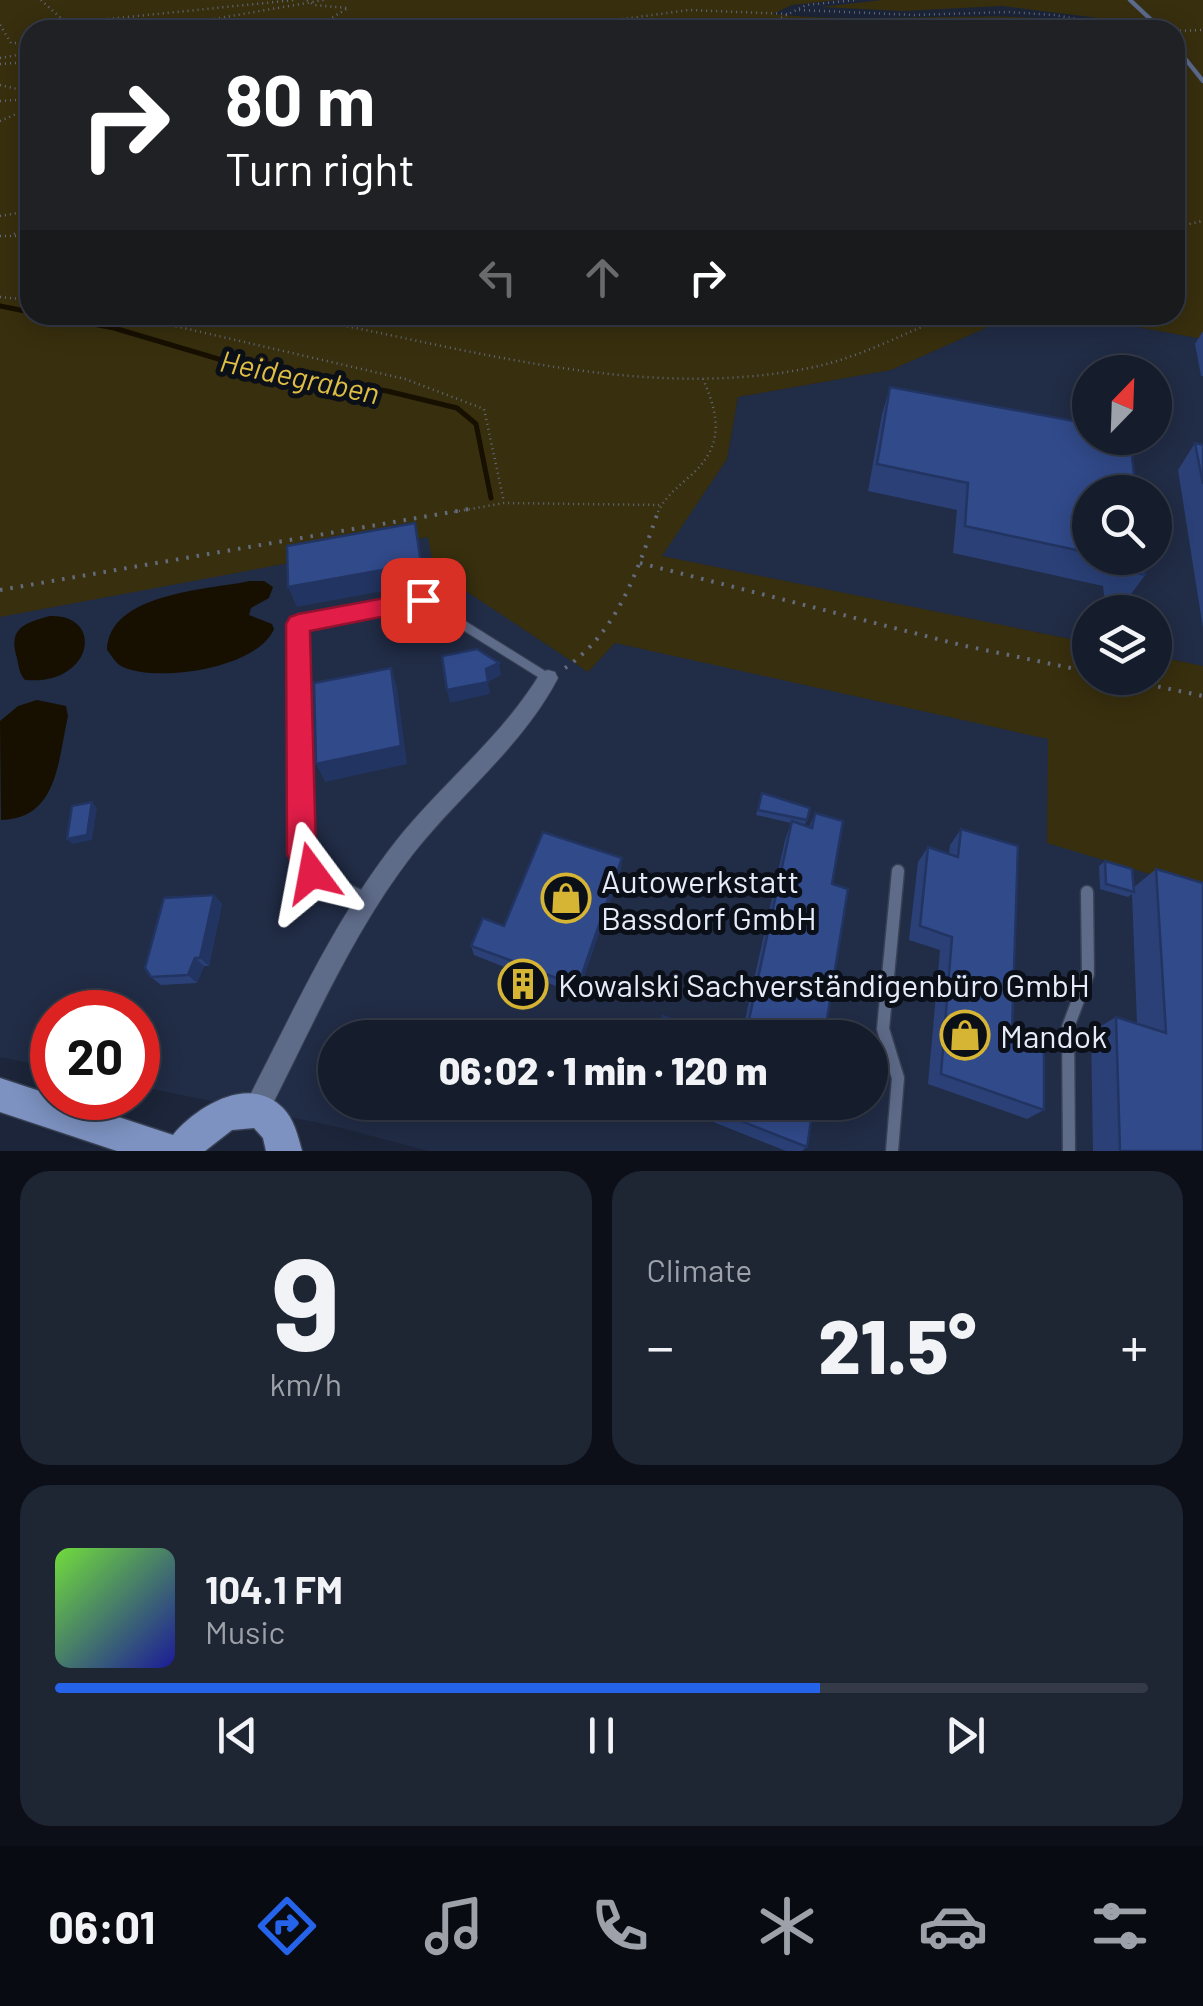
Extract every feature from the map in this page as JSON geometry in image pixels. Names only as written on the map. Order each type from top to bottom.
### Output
[{"type":"street","points":[[256,1110],[366,899],[408,844],[533,706],[548,678]]},
{"type":"street","points":[[0,1095],[170,1151]]},
{"type":"street","points":[[182,1151],[206,1122],[222,1113],[256,1110],[278,1129],[284,1151]]},
{"type":"lane","points":[[1130,0],[1151,20]]},
{"type":"lane","points":[[1185,58],[1203,81]]},
{"type":"lane","points":[[366,899],[312,873],[302,854],[298,624],[423,600],[548,678]]},
{"type":"lane","points":[[892,1151],[898,1078],[883,1029],[898,871]]},
{"type":"lane","points":[[1069,1151],[1068,1027],[1088,974],[1087,892]]},
{"type":"path","points":[[40,0],[63,20]]},
{"type":"path","points":[[98,20],[295,0]]},
{"type":"path","points":[[206,20],[324,0]]},
{"type":"path","points":[[766,20],[806,5],[856,0]]},
{"type":"path","points":[[308,2],[348,8],[323,20]]},
{"type":"path","points":[[591,20],[689,10],[789,14]]},
{"type":"path","points":[[799,10],[914,15],[1008,12],[1067,20]]},
{"type":"path","points":[[0,25],[10,43],[20,44]]},
{"type":"path","points":[[1186,223],[1203,221]]},
{"type":"path","points":[[9,236],[20,230]]},
{"type":"path","points":[[0,236],[20,236]]},
{"type":"path","points":[[167,325],[405,379],[484,409],[504,502]]},
{"type":"path","points":[[340,325],[578,370],[703,379],[816,367],[923,325]]},
{"type":"path","points":[[548,678],[576,662],[608,623],[640,563],[660,505],[694,475],[717,441],[714,404],[703,379]]},
{"type":"path","points":[[0,590],[504,502],[660,505]]},
{"type":"path","points":[[640,563],[961,645],[1072,668]]},
{"type":"path","points":[[1172,690],[1203,696]]},
{"type":"shaded area","points":[[0,0],[838,0],[792,5],[773,14],[1063,20],[20,20],[20,325],[992,325],[891,370],[738,397],[727,459],[662,556],[1072,639],[1072,695],[1172,695],[1172,660],[1203,666],[1203,890],[1047,843],[1048,739],[615,643],[588,672],[434,570],[428,537],[0,617]]},
{"type":"shaded area","points":[[882,0],[1203,0],[1203,339],[1126,325],[1185,325],[1185,20],[1096,20],[1002,6],[902,11],[821,7]]},
{"type":"shaded area","points":[[992,325],[1126,325],[1203,339],[1203,666],[1172,660],[1172,595],[1072,595],[1072,639],[661,556],[727,459],[738,397],[890,370]]},
{"type":"shaded area","points":[[429,537],[588,672],[615,643],[1203,767],[1203,1151],[428,1151],[338,1127],[160,1091],[160,990],[30,990],[30,1063],[0,1057],[0,616]]},
{"type":"shaded area","points":[[264,581],[273,587],[269,598],[251,608],[249,615],[272,624],[274,629],[249,654],[206,669],[159,673],[123,667],[107,650],[112,631],[124,616],[142,605],[186,592]]},
{"type":"shaded area","points":[[50,616],[68,618],[79,626],[84,649],[78,662],[66,672],[48,679],[25,680],[19,670],[16,634],[32,621]]},
{"type":"shaded area","points":[[37,700],[66,706],[68,716],[57,768],[45,798],[34,810],[1,820],[0,721],[18,706]]},
{"type":"building","points":[[890,387],[1072,421],[1072,455],[1132,455],[1134,475],[1072,475],[1072,549],[965,526],[968,483],[877,464]]},
{"type":"building","points":[[1195,443],[1203,445],[1203,484]]},
{"type":"building","points":[[415,523],[421,563],[288,587],[287,546]]},
{"type":"building","points":[[477,649],[499,663],[486,669],[488,682],[447,690],[442,656]]},
{"type":"building","points":[[391,668],[401,746],[316,764],[314,683]]},
{"type":"building","points":[[762,793],[810,808],[807,820],[758,810]]},
{"type":"building","points":[[92,802],[87,835],[67,839],[72,806]]},
{"type":"building","points":[[815,813],[843,821],[832,884],[848,889],[827,1020],[749,1020],[792,821],[812,828]]},
{"type":"building","points":[[961,829],[1018,846],[1012,1032],[1044,1044],[1044,1110],[941,1074],[952,937],[920,926],[928,847],[958,857]]},
{"type":"building","name":"Autowerkstatt Bassdorf GmbH","points":[[543,832],[622,858],[578,986],[535,970],[528,989],[508,980],[515,962],[471,946],[483,918],[504,926]]},
{"type":"building","points":[[1105,861],[1132,869],[1134,892],[1106,884]]},
{"type":"building","points":[[1156,869],[1203,883],[1203,1151],[1120,1151],[1116,1017],[1166,1033]]},
{"type":"building","points":[[214,895],[200,958],[195,958],[188,975],[151,977],[145,968],[164,898]]},
{"type":"building","points":[[739,1120],[811,1120],[807,1147]]},
{"type":"waterway","name":"Heidegraben","points":[[0,306],[20,310]]},
{"type":"waterway","name":"Heidegraben","points":[[99,325],[256,370],[387,391],[457,408],[476,424],[491,498]]},
{"type":"place","name":"Autowerkstatt Bassdorf GmbH","points":[[566,898]]},
{"type":"place","name":"Kowalski Sachverständigenbüro GmbH","points":[[523,984]]},
{"type":"place","name":"Mandok","points":[[965,1035]]},
{"type":"route","points":[[312,873],[302,854],[298,624],[423,600]]}]
